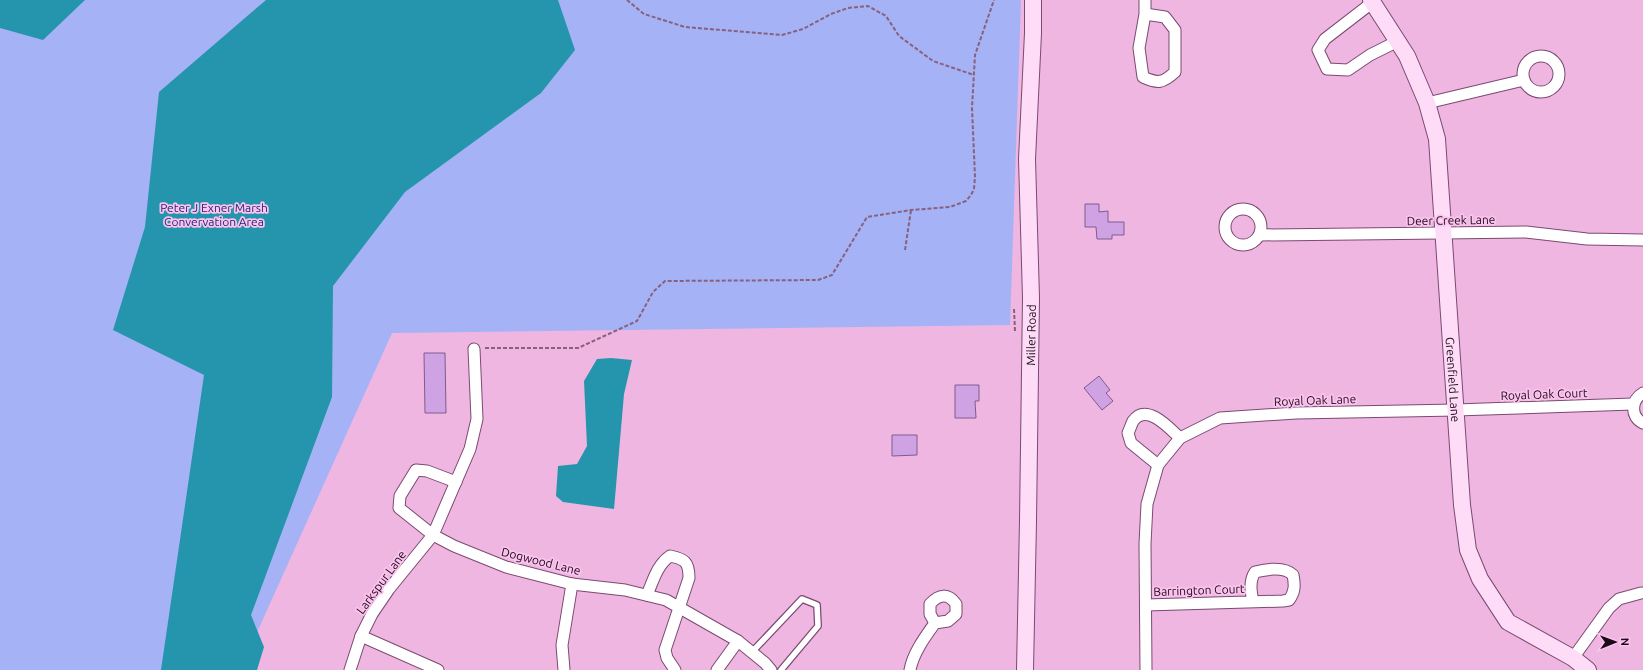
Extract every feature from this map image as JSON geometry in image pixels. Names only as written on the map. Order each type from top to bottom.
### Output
[{"type":"street","name":"Miller Road","points":[[1025,670],[1031,298],[1027,159],[1033,33],[1033,0]]},
{"type":"street","points":[[1145,0],[1145,14],[1139,48],[1143,77],[1154,82],[1167,80],[1175,72],[1175,30],[1165,17],[1145,14]]},
{"type":"street","name":"Greenfield Lane","points":[[1398,41],[1370,55],[1348,70],[1327,70],[1318,50],[1325,39],[1372,1],[1398,41],[1407,56],[1427,103],[1437,140],[1462,505],[1468,550],[1480,579],[1508,622],[1573,658],[1588,670]]},
{"type":"street","points":[[1427,103],[1524,80]]},
{"type":"street","name":"Deer Creek Lane","points":[[1260,235],[1526,232],[1587,239],[1643,240]]},
{"type":"street","name":"Larkspur Lane","points":[[350,670],[361,636],[372,614],[389,590],[433,535],[470,449],[477,419],[474,348]]},
{"type":"street","points":[[1643,393],[1636,398],[1633,404],[1635,417],[1643,423]]},
{"type":"street","name":"Royal Oak Court","points":[[1456,410],[1633,404]]},
{"type":"street","name":"Royal Oak Lane","points":[[1146,670],[1145,544],[1147,504],[1158,465],[1180,438],[1220,418],[1296,413],[1456,410]]},
{"type":"street","points":[[1158,465],[1131,443],[1128,433],[1134,420],[1145,414],[1155,416],[1180,438]]},
{"type":"street","points":[[433,535],[399,508],[400,496],[416,470],[426,470],[456,482]]},
{"type":"street","name":"Dogwood Lane","points":[[433,535],[454,546],[506,567],[572,584],[624,590],[666,600],[679,606],[738,641],[765,663],[771,670]]},
{"type":"street","points":[[647,595],[659,566],[664,560],[670,556],[681,558],[686,561],[689,569],[689,578],[665,650],[667,658],[675,670]]},
{"type":"street","points":[[564,670],[562,645],[572,584]]},
{"type":"street","points":[[1573,658],[1609,608],[1619,599],[1642,595]]},
{"type":"street","name":"Barrington Court","points":[[1146,605],[1253,602]]},
{"type":"street","points":[[910,670],[911,664],[922,641],[935,624]]},
{"type":"street","points":[[361,636],[438,670]]},
{"type":"street","points":[[717,670],[738,641]]},
{"type":"lane","points":[[752,652],[802,599],[817,605],[818,626],[781,670]]},
{"type":"path","points":[[627,0],[644,14],[684,27],[782,35],[803,29],[830,14],[848,8],[868,6],[886,16],[899,36],[932,61],[974,75]]},
{"type":"path","points":[[474,348],[578,348],[636,321],[653,292],[665,281],[818,280],[832,275],[867,217],[911,210],[950,207],[959,205],[966,201],[974,189],[972,108],[975,55],[994,0]]},
{"type":"path","points":[[905,250],[911,210]]},
{"type":"green space","name":"Peter J Exner Marsh Convervation Area","points":[[0,0],[1021,0],[1010,325],[392,333],[240,670],[0,670]]},
{"type":"shaded area","points":[[0,0],[85,0],[43,40],[0,28]]},
{"type":"shaded area","points":[[266,0],[558,0],[575,50],[541,93],[405,192],[333,286],[332,397],[251,615],[264,647],[257,670],[161,670],[204,375],[113,330],[145,227],[159,92]]},
{"type":"shaded area","points":[[611,358],[632,360],[624,394],[614,509],[563,502],[556,496],[558,466],[577,464],[587,446],[584,381],[597,359]]},
{"type":"building","points":[[1085,204],[1099,204],[1099,212],[1108,211],[1108,222],[1124,222],[1124,235],[1112,235],[1112,239],[1097,239],[1096,227],[1085,227]]},
{"type":"building","points":[[424,353],[445,353],[446,413],[425,413]]},
{"type":"building","points":[[1099,376],[1110,390],[1106,393],[1113,401],[1102,410],[1084,388]]},
{"type":"building","points":[[955,385],[979,385],[979,401],[975,401],[976,418],[955,418]]},
{"type":"building","points":[[892,435],[917,435],[917,455],[892,456]]}]
